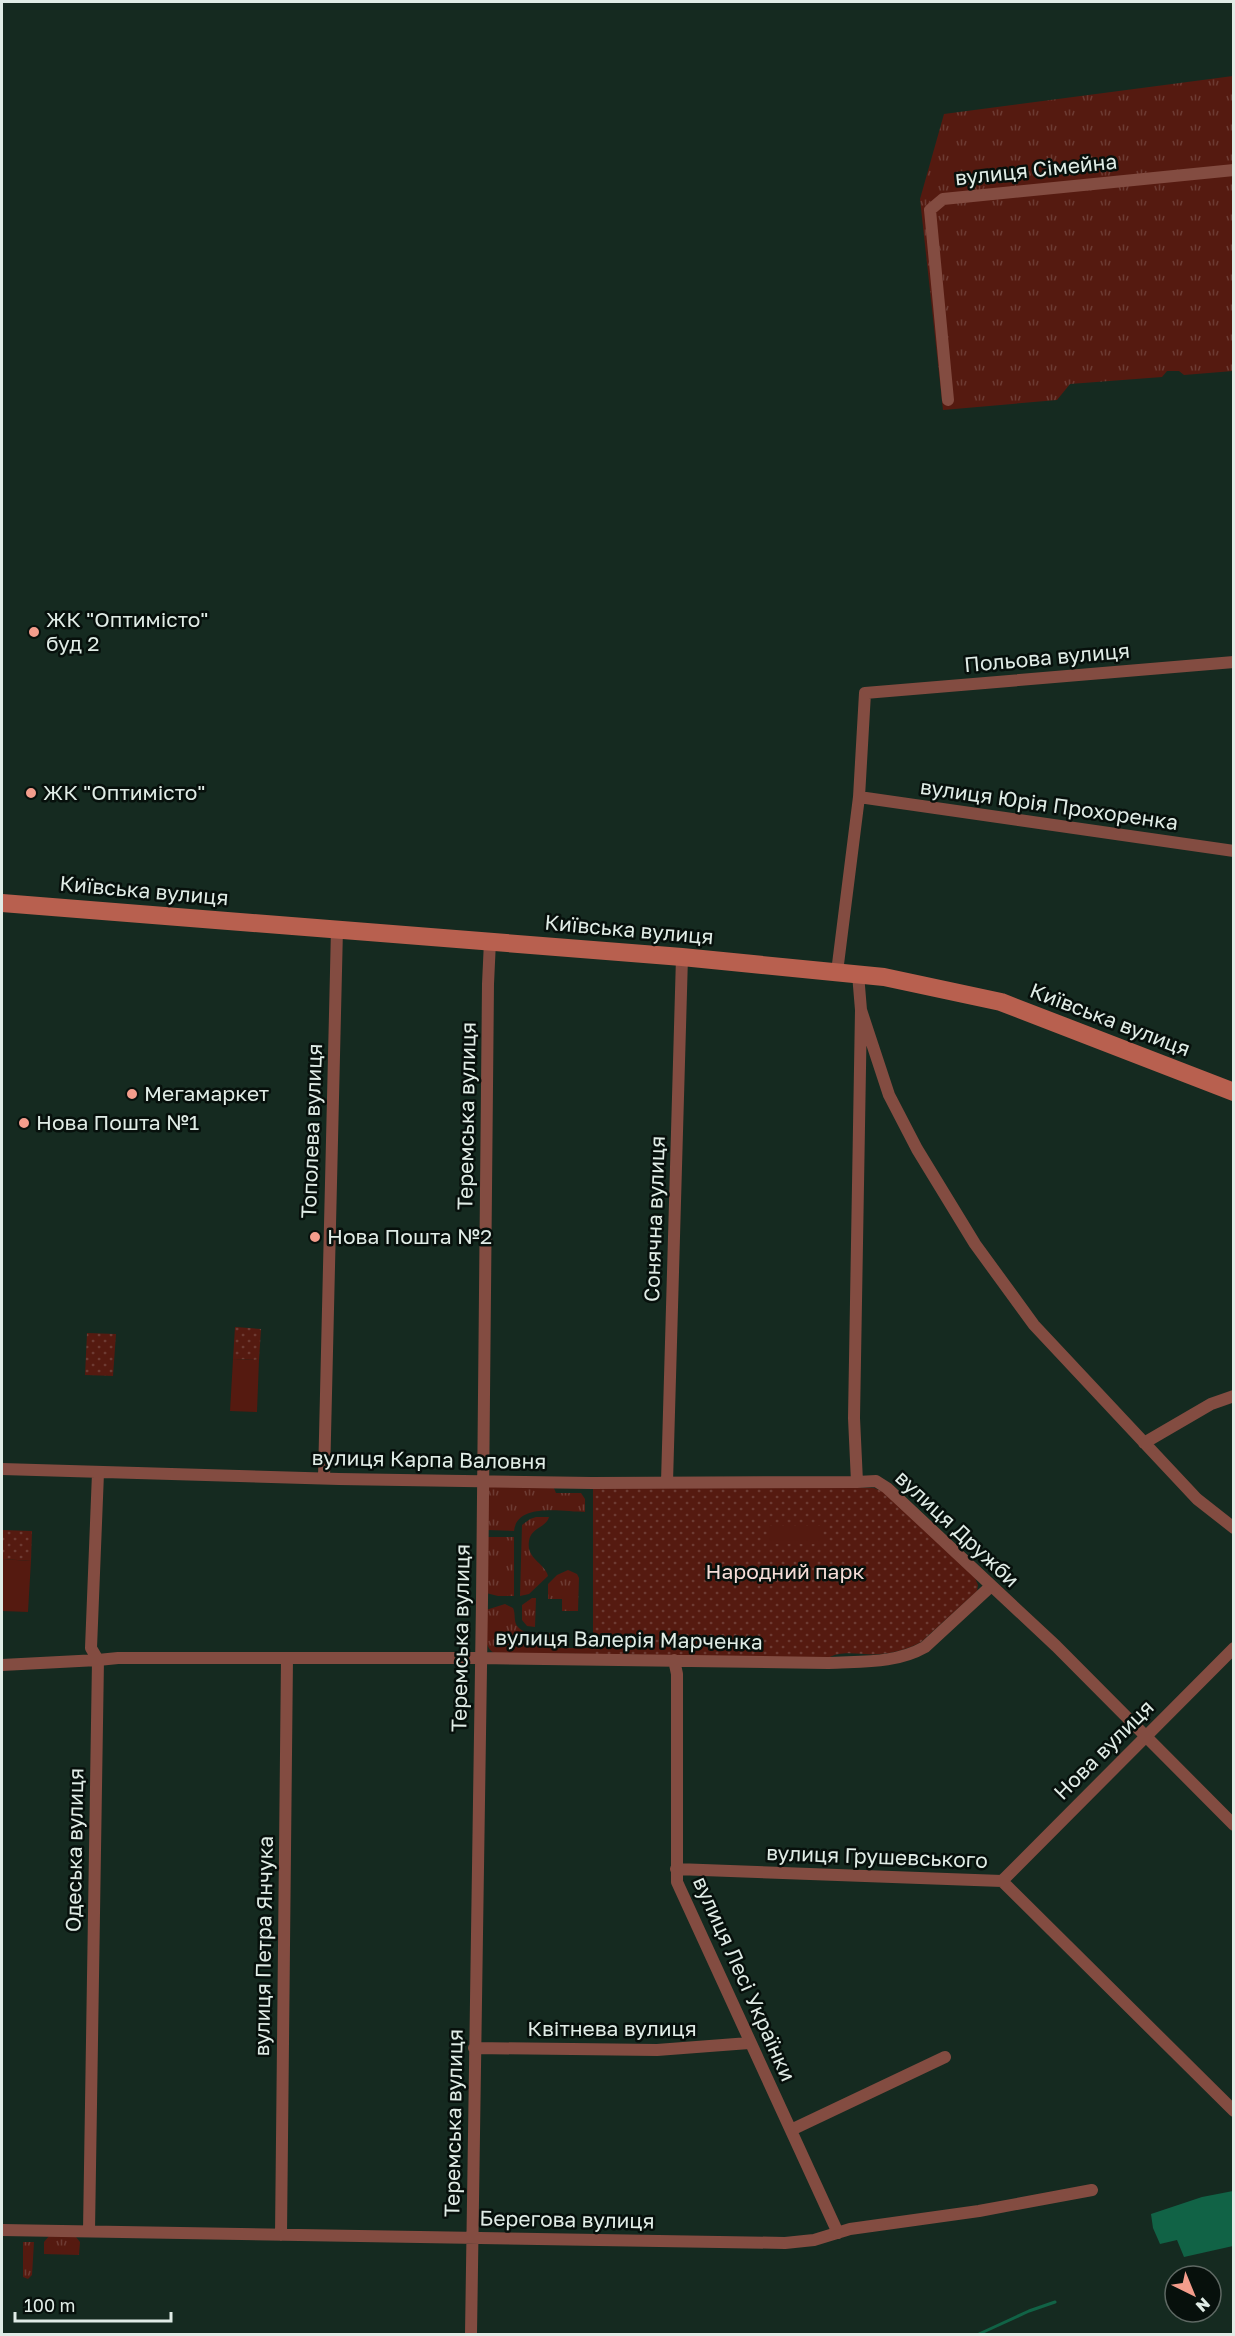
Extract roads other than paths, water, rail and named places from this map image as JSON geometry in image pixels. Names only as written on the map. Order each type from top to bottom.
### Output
[{"type":"street","name":"вулиця Сімейна","points":[[948,400],[930,210],[943,199],[1233,170]]},
{"type":"street","name":"Польова вулиця","points":[[859,797],[865,693],[1233,662]]},
{"type":"street","name":"вулиця Юрія Прохоренка","points":[[859,797],[1233,851]]},
{"type":"street","points":[[837,972],[859,797]]},
{"type":"street","name":"Київська вулиця","points":[[2,903],[682,957],[884,977],[1001,1002],[1233,1092]]},
{"type":"street","name":"Тополева вулиця","points":[[324,1478],[337,929]]},
{"type":"street","name":"Теремська вулиця","points":[[471,2334],[490,941]]},
{"type":"street","name":"Сонячна вулиця","points":[[667,1482],[682,957]]},
{"type":"street","points":[[856,1482],[854,1418],[861,1010],[858,974]]},
{"type":"street","points":[[861,1010],[890,1095],[917,1149],[975,1244],[1034,1325],[1197,1499],[1233,1528]]},
{"type":"street","points":[[1144,1443],[1211,1404],[1233,1396]]},
{"type":"street","name":"вулиця Карпа Валовня","points":[[2,1469],[592,1483],[856,1482]]},
{"type":"street","name":"Одеська вулиця","points":[[89,2231],[98,1660],[91,1648],[98,1473]]},
{"type":"street","name":"вулиця Дружби","points":[[856,1482],[876,1481],[887,1488],[990,1587],[1056,1646],[1233,1825]]},
{"type":"street","name":"вулиця Валерія Марченка","points":[[2,1665],[118,1658],[481,1658],[828,1663],[879,1661],[913,1654],[925,1647],[990,1587]]},
{"type":"street","name":"Нова вулиця","points":[[1002,1881],[1233,1648]]},
{"type":"street","name":"вулиця Петра Янчука","points":[[281,2235],[287,1658]]},
{"type":"street","name":"вулиця Лесі Українки","points":[[674,1660],[677,1674],[677,1882],[838,2233]]},
{"type":"street","name":"вулиця Грушевського","points":[[676,1869],[1002,1881],[1233,2111]]},
{"type":"street","name":"Квітнева вулиця","points":[[474,2048],[657,2050],[749,2043]]},
{"type":"street","points":[[791,2130],[945,2057]]},
{"type":"street","name":"Берегова вулиця","points":[[2,2230],[785,2243],[814,2241],[850,2229],[979,2211],[1092,2190]]},
{"type":"waterway","points":[[979,2334],[1055,2302]]},
{"type":"place","name":"ЖК \"Оптимісто\" буд 2","points":[[34,632]]},
{"type":"place","name":"ЖК \"Оптимісто\"","points":[[31,793]]},
{"type":"place","name":"Мегамаркет","points":[[132,1094]]},
{"type":"place","name":"Нова Пошта №1","points":[[24,1123]]},
{"type":"place","name":"Нова Пошта №2","points":[[315,1237]]},
{"type":"park label","name":"Народний парк","points":[[785,1572]]}]
